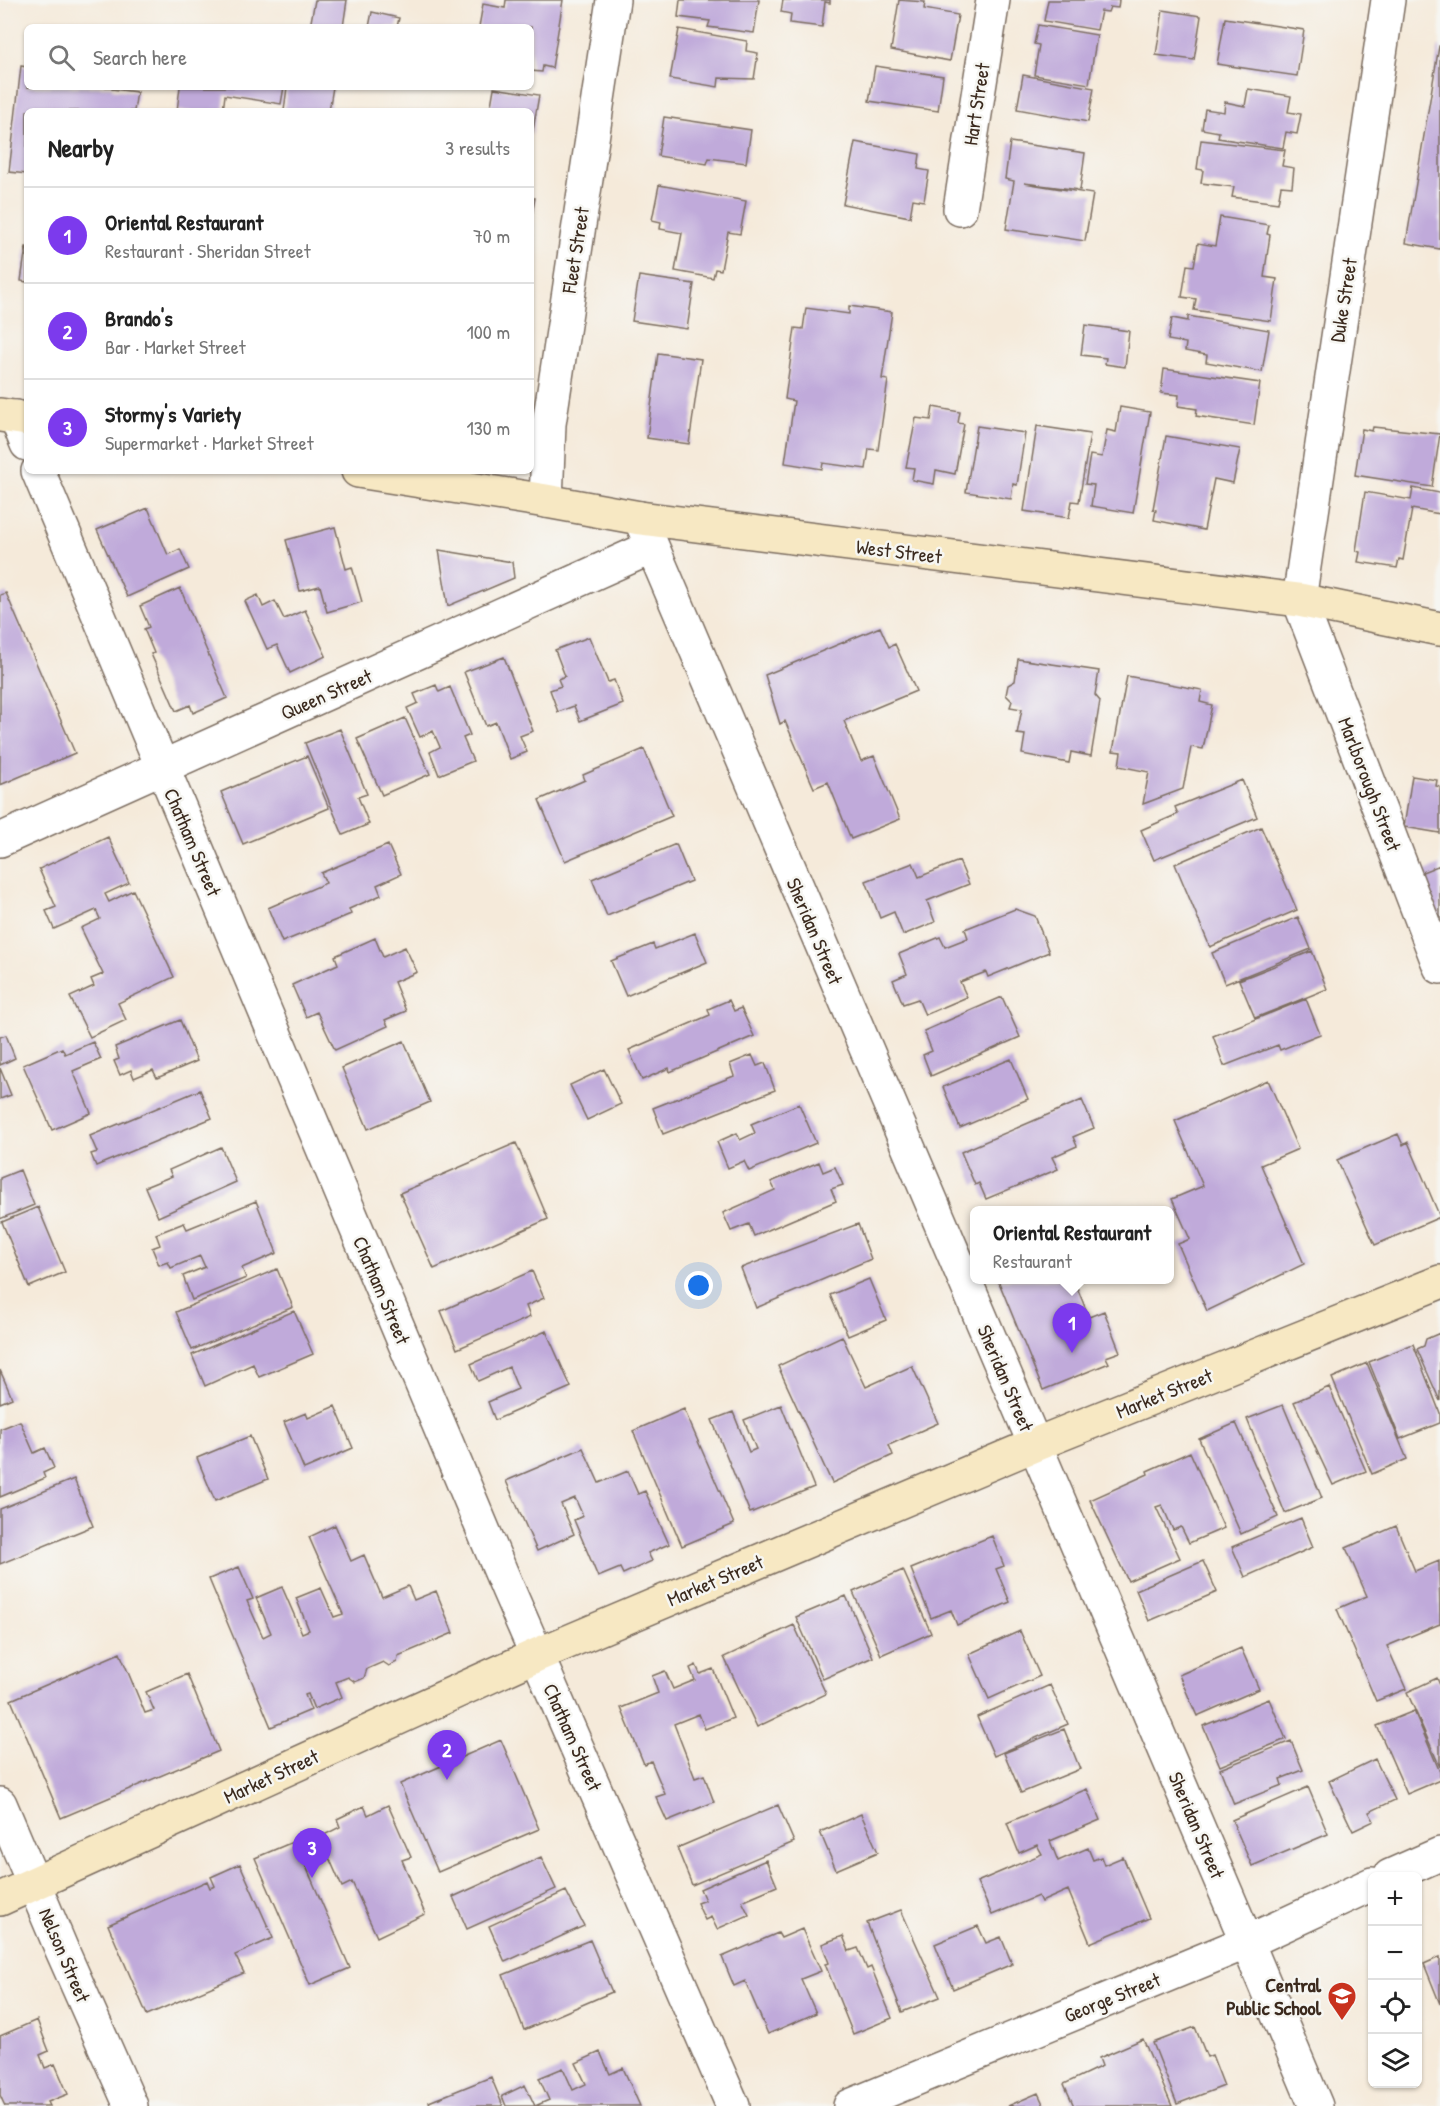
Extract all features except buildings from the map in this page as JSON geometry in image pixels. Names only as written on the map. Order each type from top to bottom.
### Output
[{"type":"main road","name":"West Street","points":[[377,474],[546,501],[646,533],[1299,600],[1440,629]]},
{"type":"main road","name":"Market Street","points":[[0,1899],[537,1655],[1034,1445],[1440,1282]]},
{"type":"street","name":"Fleet Street","points":[[546,501],[549,424],[613,0]]},
{"type":"street","name":"Hart Street","points":[[960,209],[993,0]]},
{"type":"street","name":"Duke Street","points":[[1299,600],[1388,0]]},
{"type":"street","name":"Chatham Street","points":[[39,474],[537,1655],[733,2106]]},
{"type":"street","name":"Queen Street","points":[[0,840],[162,768],[646,533]]},
{"type":"street","name":"Sheridan Street","points":[[646,533],[1316,2106]]},
{"type":"street","name":"Marlborough Street","points":[[1299,600],[1440,967]]},
{"type":"street","name":"Nelson Street","points":[[0,1804],[131,2106]]},
{"type":"street","points":[[1399,1872],[1440,1854]]},
{"type":"street","name":"George Street","points":[[850,2106],[1247,1941],[1368,1886]]},
{"type":"place","name":"Oriental Restaurant","points":[[1072,1353]]},
{"type":"place","name":"Brando's","points":[[447,1780]]},
{"type":"place","name":"Stormy's Variety","points":[[312,1878]]},
{"type":"place","name":"Central Public School","points":[[1342,2022]]}]
